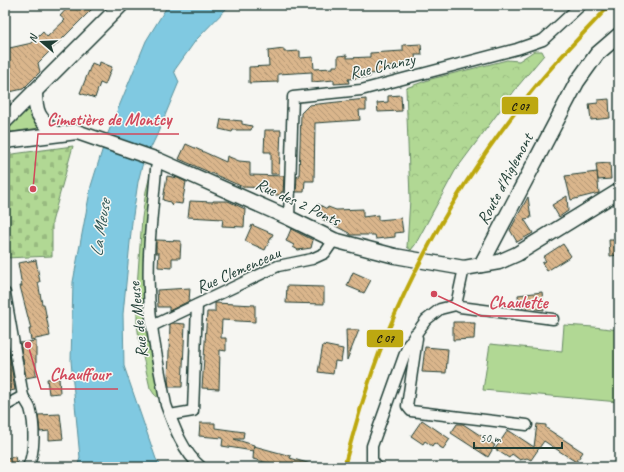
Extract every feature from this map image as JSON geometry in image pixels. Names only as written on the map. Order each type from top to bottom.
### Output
[{"type":"street","points":[[5,121],[121,5]]},
{"type":"street","name":"Rue Chanzy","points":[[289,218],[293,97],[361,90],[517,49],[543,40],[581,5]]},
{"type":"street","name":"Route d'Aiglemont","points":[[481,265],[577,82],[597,54],[619,35]]},
{"type":"street","points":[[35,91],[35,107],[38,115],[56,134]]},
{"type":"street","name":"Rue des 2 Ponts","points":[[5,141],[77,132],[156,159],[289,218],[334,240],[396,256],[434,264],[464,268],[498,262],[517,254],[619,191]]},
{"type":"street","name":"Rue de Meuse","points":[[156,159],[150,244],[149,290],[152,326],[166,404],[178,434],[188,453],[201,467]]},
{"type":"street","name":"Rue Clemenceau","points":[[152,326],[278,266],[312,259],[325,253],[334,240]]},
{"type":"street","points":[[456,305],[464,268]]},
{"type":"street","points":[[5,293],[23,396],[30,407],[34,437],[28,467]]},
{"type":"street","points":[[170,415],[194,412],[197,305]]},
{"type":"street","points":[[377,467],[372,460],[372,446],[408,345],[426,320],[440,309],[456,305],[553,320]]},
{"type":"street","points":[[415,334],[416,338],[407,406],[411,412],[527,425]]},
{"type":"street","points":[[5,406],[23,396]]},
{"type":"green space","points":[[534,51],[542,51],[544,55],[518,86],[455,171],[411,250],[407,247],[410,199],[406,88],[431,79],[507,60],[519,61]]},
{"type":"green space","points":[[28,107],[31,109],[40,126],[39,128],[12,132],[9,130],[9,127],[13,121]]},
{"type":"green space","points":[[73,146],[52,222],[52,256],[5,258],[5,155]]},
{"type":"green space","points":[[156,169],[149,290],[166,405],[150,388],[137,323],[137,287],[142,218],[146,191],[151,172]]},
{"type":"green space","points":[[564,325],[619,330],[619,402],[483,390],[490,344],[562,351]]},
{"type":"water","name":"La Meuse","points":[[168,5],[230,5],[196,40],[174,71],[179,82],[142,166],[132,222],[123,314],[124,366],[156,459],[162,467],[77,467],[80,458],[71,361],[73,282],[91,186],[106,138],[146,41]]},
{"type":"building","points":[[70,5],[96,5],[38,63],[40,72],[23,89],[5,93],[5,73],[9,73],[5,49],[32,43],[43,32],[47,37],[65,20],[60,16]]},
{"type":"building","points":[[421,44],[422,55],[415,55],[416,61],[405,62],[405,66],[386,67],[386,70],[380,71],[380,73],[370,74],[370,77],[348,79],[349,83],[334,84],[334,80],[312,82],[312,72],[278,74],[278,82],[249,83],[249,67],[269,66],[268,51],[284,49],[284,52],[300,51],[300,58],[313,57],[314,69],[333,68],[333,66],[338,66],[338,56],[347,55],[347,58],[370,57],[370,53],[403,51],[403,45]]},
{"type":"building","points":[[100,62],[112,67],[105,85],[100,83],[95,98],[80,93],[92,63],[99,66]]},
{"type":"building","points":[[401,95],[402,111],[378,112],[377,103],[388,102],[388,96]]},
{"type":"building","points":[[366,99],[366,110],[359,110],[360,120],[315,123],[314,181],[305,181],[304,192],[296,192],[297,176],[299,177],[301,113],[309,105]]},
{"type":"building","points":[[609,99],[610,118],[591,120],[589,104],[598,103],[598,100]]},
{"type":"building","points":[[221,119],[242,121],[242,124],[252,126],[251,130],[233,130],[232,132],[219,129]]},
{"type":"building","points":[[265,130],[281,130],[279,174],[271,174],[271,152],[264,152]]},
{"type":"building","points":[[186,144],[226,162],[227,156],[239,161],[250,162],[250,175],[284,176],[283,192],[281,192],[281,195],[270,195],[270,188],[243,187],[179,159]]},
{"type":"building","points":[[610,163],[611,179],[598,180],[596,164]]},
{"type":"building","points":[[597,172],[599,193],[571,200],[565,176]]},
{"type":"building","points":[[167,176],[178,178],[186,182],[182,204],[175,203],[172,206],[170,202],[163,200]]},
{"type":"building","points":[[567,196],[568,211],[559,217],[552,205]]},
{"type":"building","points":[[528,197],[531,218],[524,219],[533,233],[517,242],[510,230]]},
{"type":"building","points":[[190,201],[228,201],[245,209],[244,227],[222,226],[223,219],[188,217]]},
{"type":"building","points":[[318,204],[327,209],[328,207],[336,210],[363,209],[363,217],[378,215],[378,220],[401,218],[403,232],[395,233],[395,237],[376,239],[375,235],[350,235],[349,233],[322,219],[323,217],[319,216]]},
{"type":"building","points":[[252,225],[273,234],[265,250],[245,241]]},
{"type":"building","points":[[291,229],[313,240],[311,248],[298,250],[293,247],[294,245],[286,241]]},
{"type":"building","points":[[156,240],[181,241],[180,258],[172,258],[172,268],[158,267],[159,253],[156,253]]},
{"type":"building","points":[[609,240],[619,240],[619,255],[610,256]]},
{"type":"building","points":[[563,244],[571,256],[547,271],[542,263],[546,261],[543,257]]},
{"type":"building","points":[[36,260],[42,304],[44,304],[50,336],[31,340],[29,329],[31,329],[20,286],[22,286],[18,263]]},
{"type":"building","points":[[353,272],[371,280],[364,293],[347,286]]},
{"type":"building","points":[[287,286],[324,287],[324,304],[286,303]]},
{"type":"building","points":[[190,288],[189,301],[169,311],[169,307],[158,307],[157,290]]},
{"type":"building","points":[[542,292],[544,310],[519,307],[518,295]]},
{"type":"building","points":[[215,303],[255,305],[255,322],[222,320],[221,338],[226,338],[226,351],[220,350],[219,389],[202,388],[207,312],[215,312]]},
{"type":"building","points":[[453,322],[475,323],[474,339],[453,340]]},
{"type":"building","points":[[170,324],[185,324],[182,387],[169,387],[168,380]]},
{"type":"building","points":[[346,330],[359,330],[347,360]]},
{"type":"building","points":[[36,341],[36,376],[26,378],[20,343]]},
{"type":"building","points":[[8,345],[15,390],[5,392],[5,346]]},
{"type":"building","points":[[323,345],[343,349],[341,362],[335,361],[333,374],[318,372]]},
{"type":"building","points":[[425,347],[448,349],[446,373],[422,372]]},
{"type":"building","points":[[59,378],[60,393],[49,394],[47,379]]},
{"type":"building","points":[[60,414],[63,439],[49,440],[49,431],[40,432],[38,415]]},
{"type":"building","points":[[422,420],[450,439],[443,449],[434,443],[432,446],[425,441],[423,444],[411,436]]},
{"type":"building","points":[[200,423],[215,423],[215,428],[244,432],[243,439],[234,439],[254,445],[253,451],[222,446],[223,438],[199,436]]},
{"type":"building","points":[[457,424],[463,424],[495,445],[488,457],[451,433]]},
{"type":"building","points":[[537,424],[546,425],[546,428],[583,452],[576,462],[544,441],[531,460],[527,458],[520,460],[512,454],[509,458],[495,449],[508,430],[534,447]]},
{"type":"building","points":[[254,446],[291,456],[290,458],[311,464],[311,467],[283,467],[253,459]]},
{"type":"building","points":[[15,456],[17,467],[5,467],[5,460]]},
{"type":"transit line","points":[[344,467],[368,386],[385,338],[398,307],[428,247],[480,161],[530,93],[610,5]]},
{"type":"place","name":"Cimetière de Montcy","points":[[33,189]]},
{"type":"place","name":"Chaulette","points":[[434,294]]},
{"type":"place","name":"Chauffour","points":[[28,345]]}]
